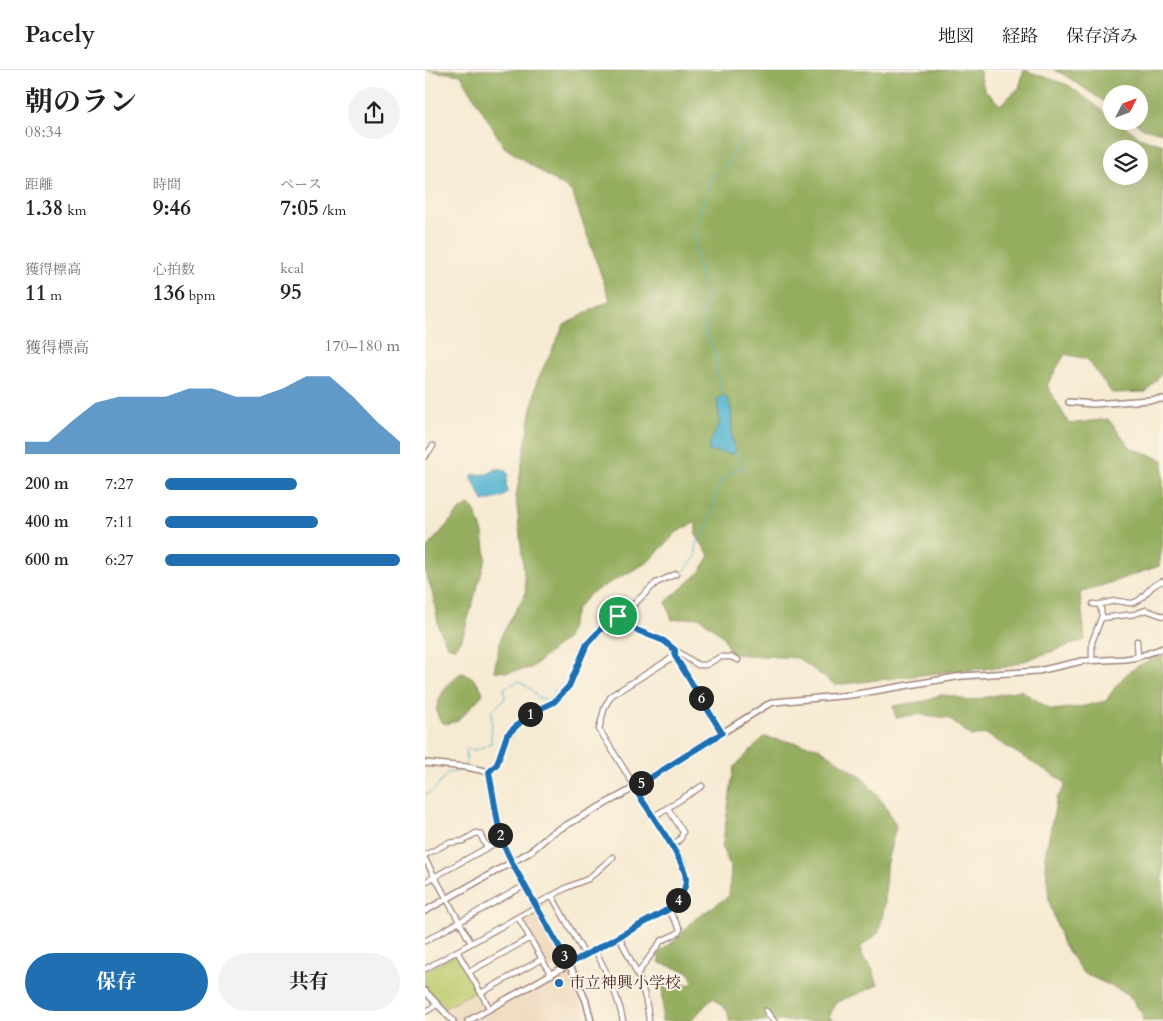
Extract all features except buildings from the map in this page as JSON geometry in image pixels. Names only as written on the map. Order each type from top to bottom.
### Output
[{"type":"street","points":[[1069,402],[1093,404],[1163,399]]},
{"type":"street","points":[[425,456],[433,446]]},
{"type":"street","points":[[489,772],[497,764],[507,735],[529,714],[549,705],[574,677],[587,644],[603,627],[635,603],[656,583],[675,574]]},
{"type":"street","points":[[1093,604],[1100,605],[1115,601],[1127,604],[1138,600],[1150,587],[1163,581]]},
{"type":"street","points":[[1138,600],[1143,611]]},
{"type":"street","points":[[1092,660],[1092,642],[1102,618],[1100,605]]},
{"type":"street","points":[[1102,618],[1146,610],[1163,616]]},
{"type":"street","points":[[618,616],[629,627],[664,641],[675,653],[722,733]]},
{"type":"street","points":[[1137,641],[1138,657]]},
{"type":"street","points":[[425,911],[512,863],[530,852],[559,828],[634,788],[767,705],[775,702],[851,695],[962,676],[1038,671],[1082,661],[1125,659],[1138,657],[1163,648]]},
{"type":"street","points":[[675,653],[702,666],[720,657],[731,657],[738,660]]},
{"type":"street","points":[[469,1021],[669,909],[681,896],[686,881],[682,862],[634,788],[599,729],[605,706],[612,695],[675,653]]},
{"type":"street","points":[[425,763],[467,767],[489,772]]},
{"type":"street","points":[[489,772],[501,840],[524,886],[569,964],[583,994],[591,1021]]},
{"type":"street","points":[[653,816],[702,786]]},
{"type":"street","points":[[667,808],[683,832],[681,838],[672,847]]},
{"type":"street","points":[[471,943],[425,857],[448,843],[463,841],[476,833],[480,834],[487,848]]},
{"type":"street","points":[[425,882],[501,840]]},
{"type":"street","points":[[425,969],[568,887],[588,880],[613,857]]},
{"type":"street","points":[[425,941],[524,886]]},
{"type":"street","points":[[552,896],[585,955]]},
{"type":"street","points":[[638,973],[661,941],[678,933],[679,928],[669,909]]},
{"type":"street","points":[[518,917],[551,975]]},
{"type":"street","points":[[619,937],[638,973],[645,993],[649,1021]]},
{"type":"street","points":[[469,972],[530,938]]},
{"type":"street","points":[[595,950],[612,982],[623,1021]]},
{"type":"street","points":[[457,951],[490,1009]]},
{"type":"street","points":[[481,994],[542,959]]},
{"type":"street","points":[[425,991],[453,1021]]},
{"type":"street","points":[[425,1012],[438,1004]]},
{"type":"street","points":[[766,1011],[774,1021]]},
{"type":"shaded area","points":[[533,911],[562,962],[550,970],[522,918]]},
{"type":"shaded area","name":"市立神興小学校","points":[[567,970],[580,998],[586,1021],[476,1021]]},
{"type":"shaded area","points":[[477,990],[486,1006],[457,1021],[445,1008]]},
{"type":"green space","points":[[425,70],[979,70],[984,89],[1000,105],[1019,88],[1024,70],[1068,85],[1103,111],[1103,130],[1130,130],[1139,137],[1148,140],[1163,145],[1162,373],[1146,392],[1112,393],[1087,359],[1065,354],[1047,385],[1069,424],[1108,419],[1131,448],[1163,460],[1163,541],[1159,566],[1080,593],[1085,640],[1006,667],[835,685],[798,658],[731,654],[723,636],[699,617],[672,620],[666,602],[699,573],[710,556],[696,535],[696,522],[677,532],[648,562],[591,593],[577,608],[567,638],[531,668],[508,672],[494,671],[502,634],[526,593],[516,497],[537,381],[564,325],[610,300],[572,192],[504,147],[461,75]]},
{"type":"green space","points":[[1054,70],[1163,70],[1163,133],[1148,129],[1148,85],[1103,85],[1103,101]]},
{"type":"green space","points":[[468,505],[474,509],[483,533],[486,558],[462,639],[454,648],[447,646],[439,628],[432,591],[425,571],[425,550],[459,511]]},
{"type":"green space","points":[[1163,655],[1163,1021],[1142,1021],[1143,1015],[1128,994],[1083,973],[1063,944],[1049,901],[1045,856],[1057,798],[1065,786],[1063,781],[986,734],[971,736],[948,718],[918,714],[896,718],[893,706],[926,701],[941,695],[954,696],[968,701],[1020,690],[1052,710],[1080,707],[1106,701],[1118,683],[1129,672]]},
{"type":"green space","points":[[461,673],[475,680],[483,694],[458,721],[445,724],[439,719],[437,705],[444,690]]},
{"type":"green space","points":[[764,737],[817,747],[862,777],[884,804],[896,826],[886,866],[885,903],[879,932],[861,947],[861,956],[872,968],[878,985],[835,1003],[829,1018],[835,1021],[729,1021],[728,1012],[713,997],[691,1021],[662,1021],[663,985],[694,984],[689,972],[660,963],[658,953],[676,940],[695,919],[729,896],[731,867],[722,848],[734,767]]},
{"type":"green space","points":[[455,955],[458,956],[477,990],[445,1008],[425,986],[425,971]]},
{"type":"water","points":[[725,396],[729,402],[732,416],[732,437],[736,451],[732,454],[709,451],[710,443],[719,423],[718,398]]},
{"type":"water","points":[[495,469],[502,469],[507,472],[506,485],[508,492],[504,496],[484,502],[472,479],[472,475],[488,474]]},
{"type":"waterway","points":[[723,397],[717,371],[717,357],[707,337],[705,326],[705,295],[695,250],[695,236],[709,182],[729,162],[741,138]]},
{"type":"waterway","points":[[678,575],[686,569],[696,556],[696,544],[705,532],[713,509],[715,494],[721,481],[730,472],[743,468],[736,452]]},
{"type":"waterway","points":[[592,643],[602,631],[618,621],[629,610],[646,598],[658,584]]},
{"type":"waterway","points":[[467,766],[466,751],[468,749],[476,750],[491,743],[492,710],[505,699],[504,688],[519,681],[531,689],[538,698],[551,699],[557,687],[570,679],[582,651]]},
{"type":"waterway","points":[[425,795],[434,790],[448,773],[466,770]]},
{"type":"place","name":"市立神興小学校","points":[[559,983]]},
{"type":"route","points":[[618,616],[634,630],[664,641],[675,650],[675,656],[722,733],[634,788],[682,862],[686,881],[681,896],[669,909],[569,964],[501,840],[489,772],[497,764],[507,735],[529,714],[554,702],[569,686],[587,644],[603,627],[618,616]]}]
